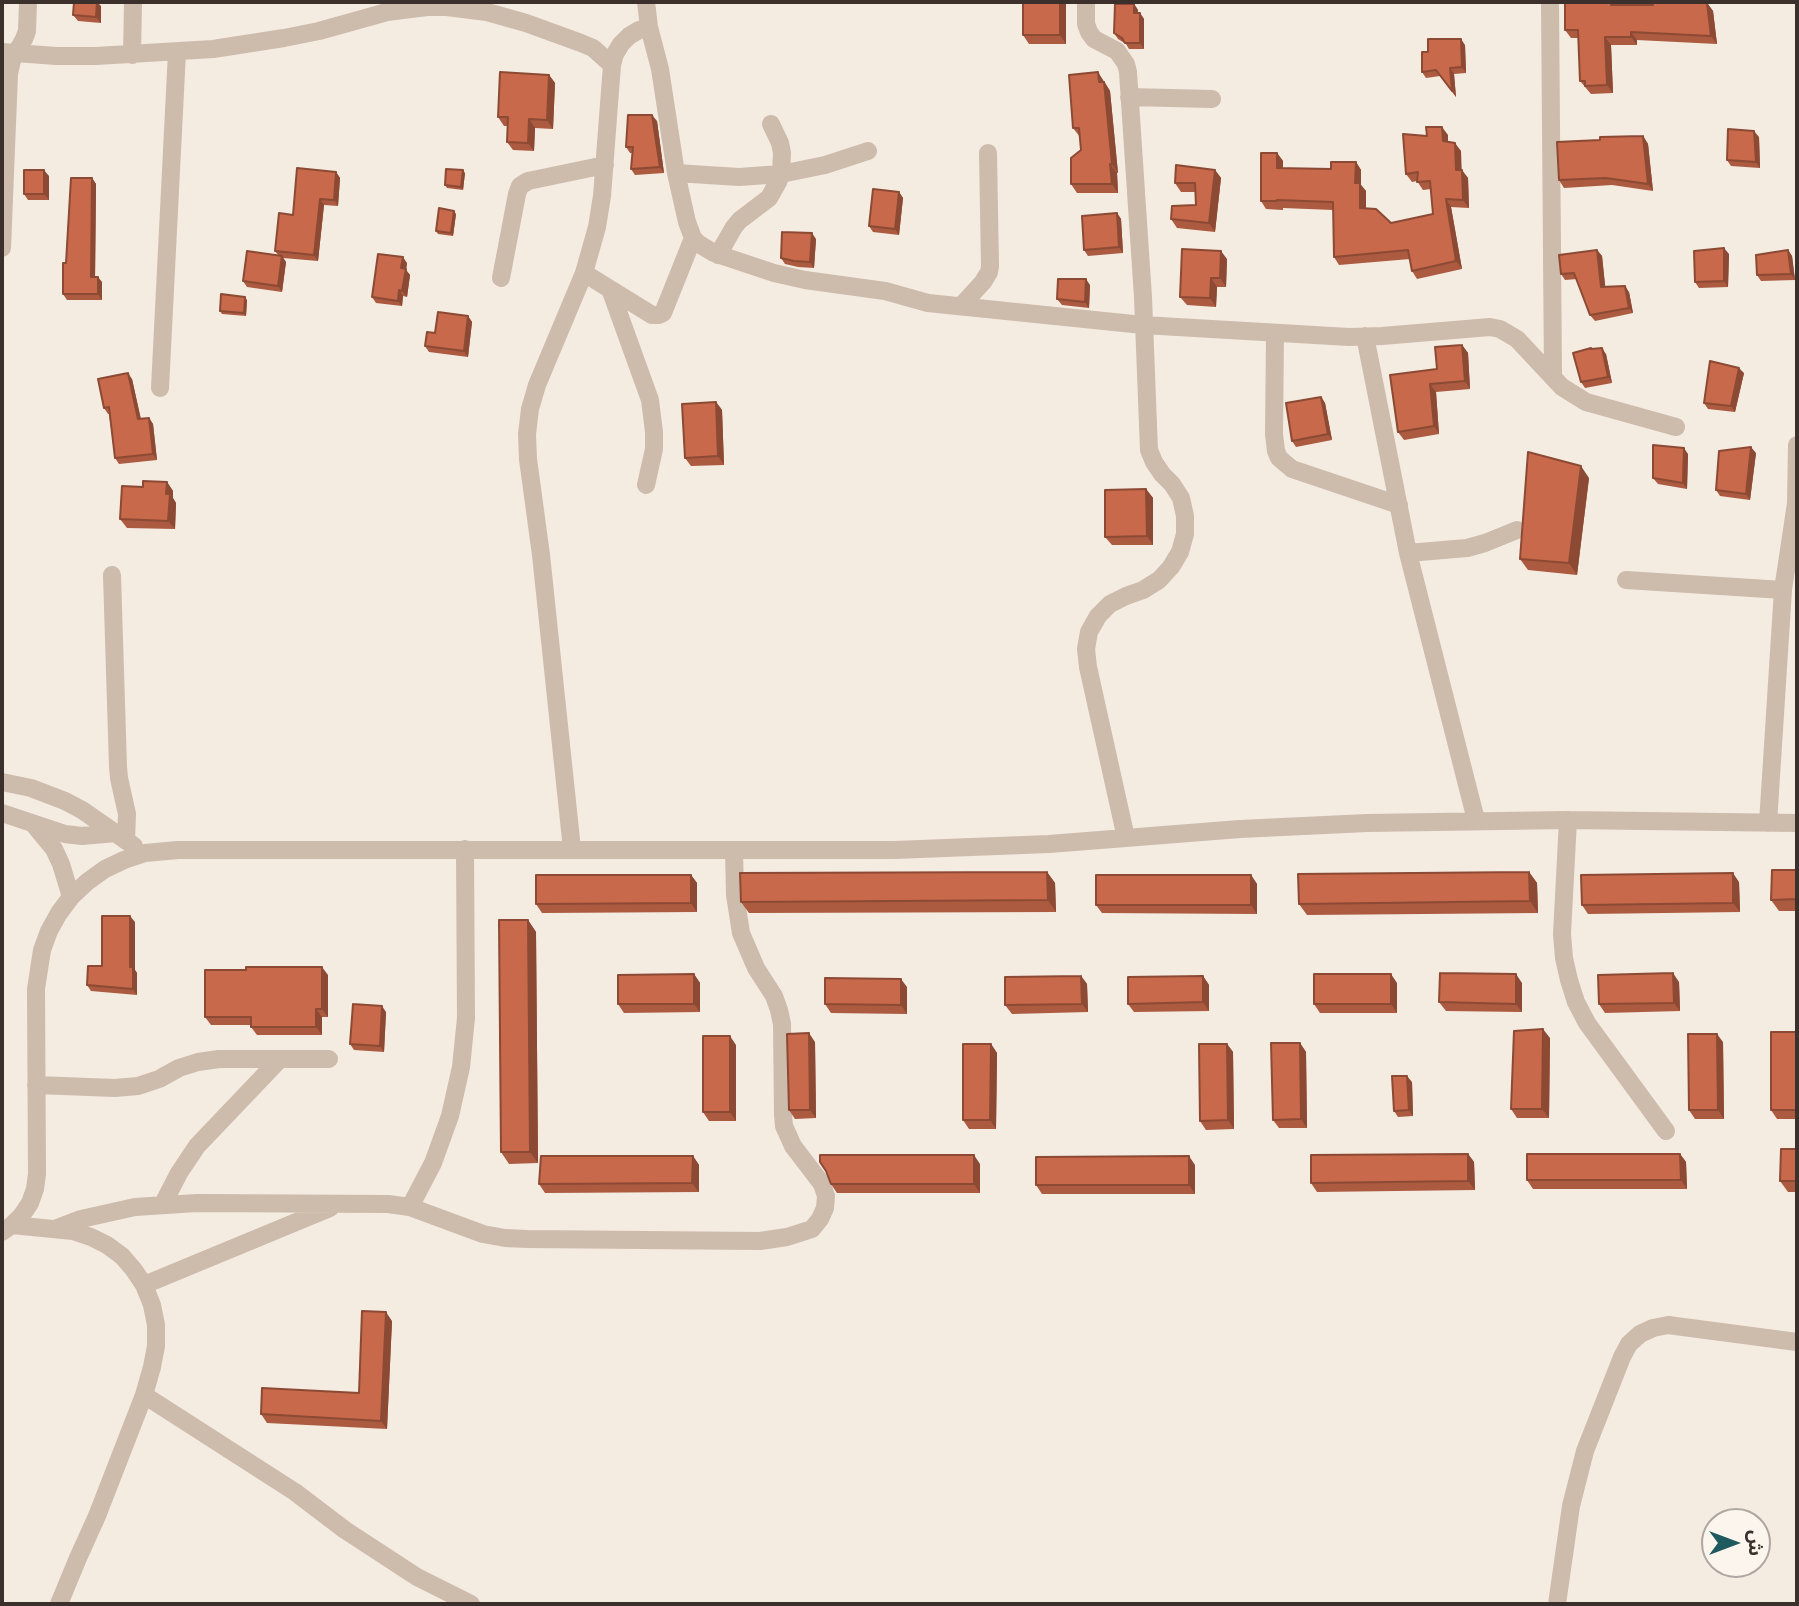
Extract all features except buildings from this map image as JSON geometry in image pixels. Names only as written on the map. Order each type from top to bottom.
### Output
[{"type":"street","points":[[9,53],[27,31],[28,2]]},
{"type":"street","points":[[132,55],[133,2]]},
{"type":"street","points":[[646,2],[687,222],[693,238],[718,255],[774,273],[885,291],[928,303],[1143,325],[1275,334],[1365,336],[1490,327],[1500,329],[1517,339],[1573,395],[1586,402],[1676,427]]},
{"type":"street","points":[[1086,2],[1086,24],[1089,32],[1094,39],[1116,51],[1126,64],[1143,297],[1149,450],[1154,462],[1181,498],[1185,516],[1185,534],[1171,567],[1159,580],[1143,590],[1110,604],[1098,616],[1089,632],[1086,649],[1088,667],[1126,838]]},
{"type":"street","points":[[1550,2],[1553,376]]},
{"type":"street","points":[[9,53],[56,56],[132,55],[237,46],[319,31],[387,12],[447,7],[487,12],[537,27],[593,48],[612,65]]},
{"type":"street","points":[[572,849],[527,434],[537,385],[584,273],[597,227],[605,165],[612,65],[621,44],[629,36],[649,27]]},
{"type":"street","points":[[160,388],[177,52]]},
{"type":"street","points":[[2,248],[9,74],[12,60],[9,53]]},
{"type":"street","points":[[1129,97],[1212,99]]},
{"type":"street","points":[[718,255],[740,220],[769,198],[781,174],[780,143],[771,124]]},
{"type":"street","points":[[677,173],[739,177],[781,174],[825,165],[868,150]]},
{"type":"street","points":[[961,306],[984,282],[989,272],[988,153]]},
{"type":"street","points":[[501,278],[520,186],[528,181],[605,165]]},
{"type":"street","points":[[584,273],[652,315],[659,316],[663,313],[693,238]]},
{"type":"street","points":[[610,289],[650,400],[654,432],[646,485]]},
{"type":"street","points":[[1275,334],[1274,434],[1279,458],[1292,469],[1399,506]]},
{"type":"street","points":[[1365,336],[1408,553],[1476,820]]},
{"type":"street","points":[[1768,823],[1783,590],[1796,503],[1797,446]]},
{"type":"street","points":[[1408,553],[1467,548],[1517,530]]},
{"type":"street","points":[[112,575],[118,767],[127,814],[121,837]]},
{"type":"street","points":[[1626,580],[1783,590]]},
{"type":"street","points":[[2,782],[57,797],[82,810],[145,853]]},
{"type":"street","points":[[2,813],[65,834],[121,837]]},
{"type":"street","points":[[1568,820],[1562,934],[1569,980],[1587,1023],[1665,1131]]},
{"type":"street","points":[[7,1228],[26,1209],[35,1189],[37,1174],[36,989],[42,950],[49,931],[71,897],[105,869],[145,853],[178,850],[881,850],[972,848],[1367,823],[1568,820],[1797,823]]},
{"type":"street","points":[[32,823],[54,849],[71,897]]},
{"type":"street","points":[[410,1207],[433,1163],[450,1116],[461,1067],[466,1018],[465,849]]},
{"type":"street","points":[[55,1229],[108,1212],[163,1204],[388,1204],[410,1207],[483,1234],[527,1239],[760,1241],[787,1237],[812,1228],[825,1208],[826,1196],[822,1184],[793,1146],[784,1126],[782,1024],[774,996],[756,968],[741,933],[735,895],[734,850]]},
{"type":"street","points":[[36,1085],[115,1088],[138,1086],[159,1079],[178,1068],[219,1059],[329,1059]]},
{"type":"street","points":[[163,1204],[197,1146],[279,1060]]},
{"type":"street","points":[[144,1285],[340,1204]]},
{"type":"street","points":[[7,1228],[73,1231],[107,1245],[122,1256],[144,1285],[156,1325],[156,1346],[144,1395],[97,1517],[59,1604]]},
{"type":"street","points":[[1557,1604],[1571,1506],[1585,1451],[1629,1343],[1653,1328],[1668,1325],[1797,1342]]},
{"type":"street","points":[[144,1395],[295,1492],[345,1530],[417,1577],[471,1604]]}]
